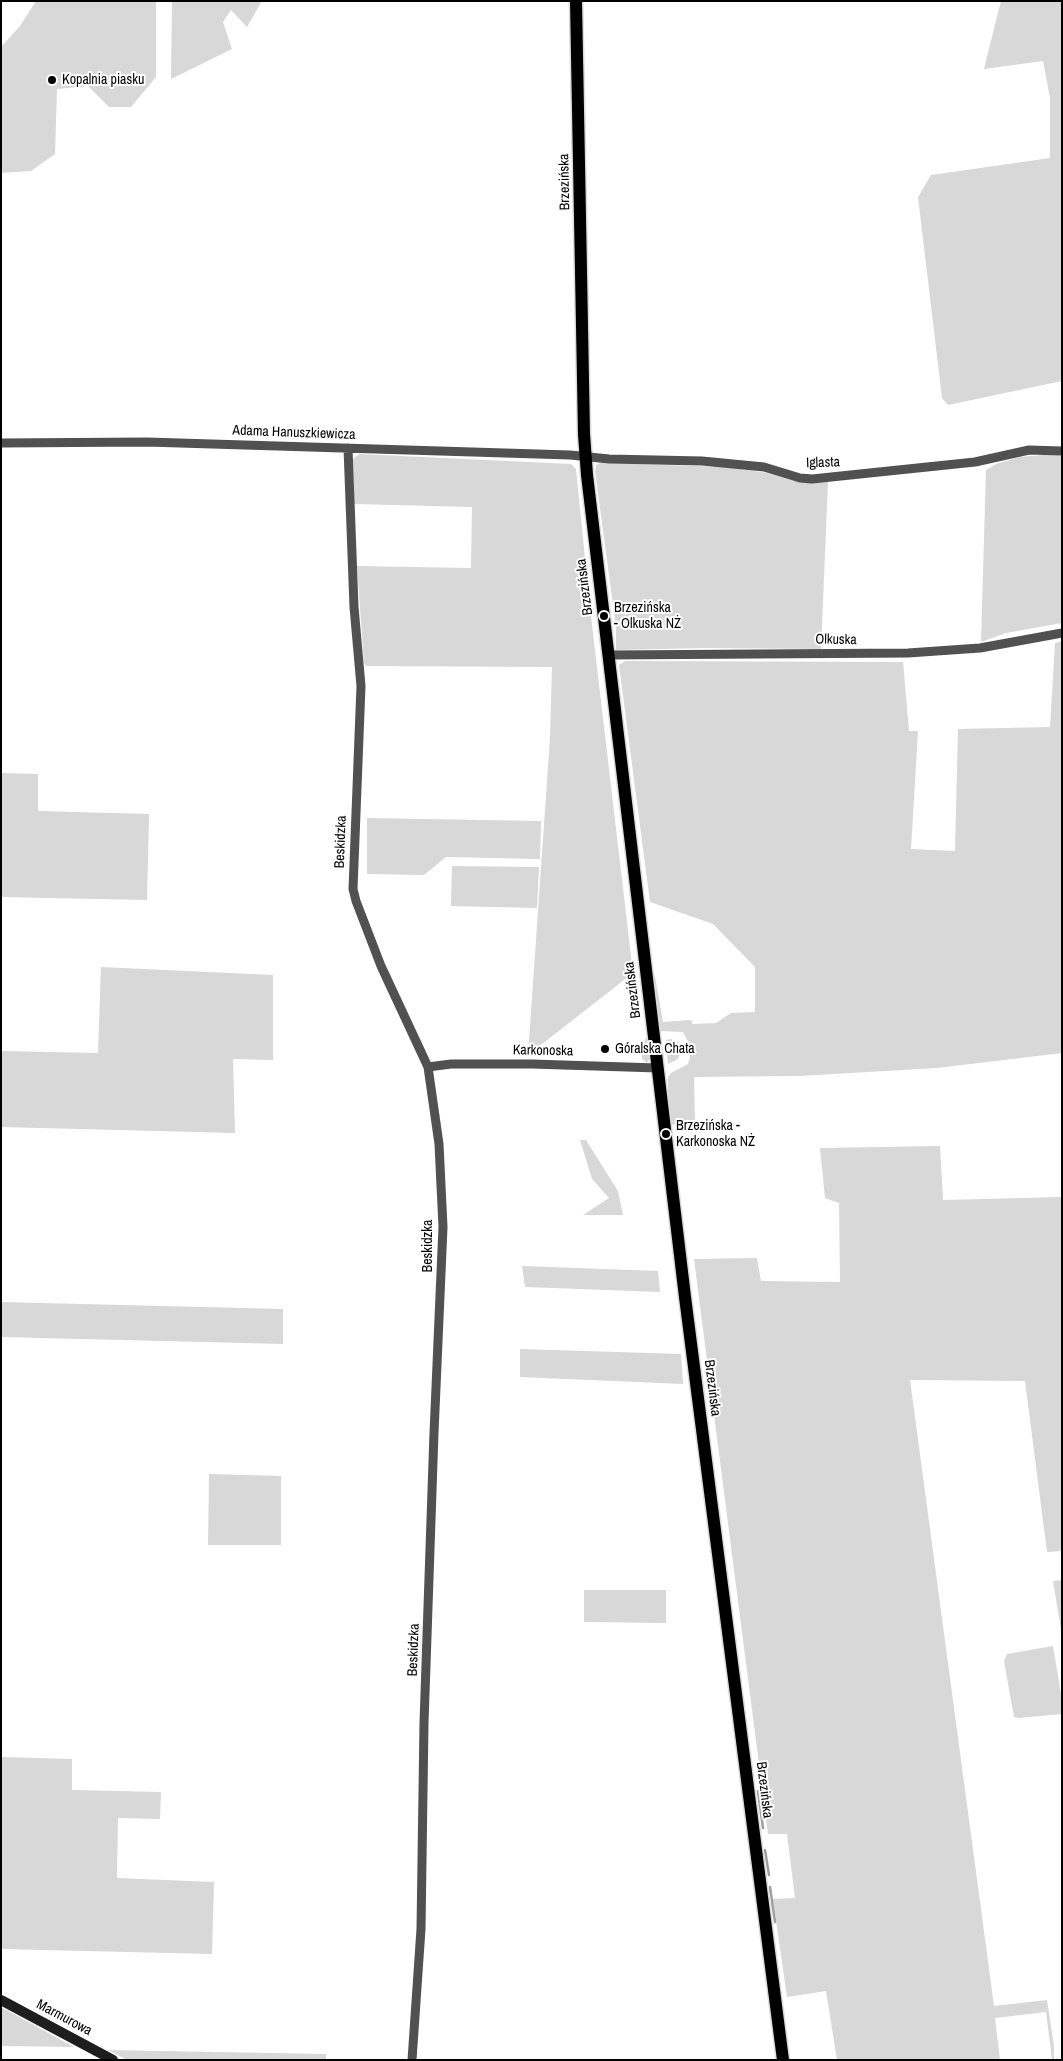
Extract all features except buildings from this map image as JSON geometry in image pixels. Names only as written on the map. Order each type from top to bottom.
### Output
[{"type":"main road","name":"Brzezińska","points":[[576,1],[586,457],[700,1421],[720,1560],[783,2060]]},
{"type":"street","name":"Adama Hanuszkiewicza","points":[[1,444],[147,442],[586,457]]},
{"type":"street","name":"Beskidzka","points":[[348,448],[354,598],[361,686],[354,889],[356,901],[381,966],[428,1067],[439,1144],[443,1236],[424,1723],[421,1929],[412,2060]]},
{"type":"street","name":"Iglasta","points":[[586,457],[720,462],[764,467],[800,478],[812,479],[975,462],[1029,450],[1062,451]]},
{"type":"street","name":"Olkuska","points":[[608,655],[908,653],[980,648],[1062,633]]},
{"type":"street","name":"Karkonoska","points":[[428,1067],[451,1064],[532,1064],[658,1068]]},
{"type":"street","name":"Marmurowa","points":[[1,2000],[101,2057],[113,2060]]},
{"type":"shaded area","points":[[36,1],[156,1],[156,77],[131,107],[109,107],[88,86],[57,89],[55,154],[31,171],[1,173],[1,47],[20,26]]},
{"type":"shaded area","points":[[172,1],[262,1],[247,27],[231,10],[223,22],[232,49],[171,79]]},
{"type":"shaded area","points":[[1001,1],[1062,1],[1062,381],[948,405],[942,398],[918,197],[931,175],[1050,158],[1050,98],[1043,61],[984,69]]},
{"type":"shaded area","points":[[359,454],[571,464],[576,469],[590,608],[633,973],[528,1055],[550,738],[552,667],[366,666],[364,663],[357,566],[471,568],[472,507],[354,504],[353,459]]},
{"type":"shaded area","points":[[1060,455],[1062,457],[1062,623],[1006,633],[981,642],[986,470],[996,464],[1019,457]]},
{"type":"shaded area","points":[[600,463],[727,467],[767,473],[794,481],[828,482],[821,649],[708,648],[616,650],[616,627],[595,471],[596,465]]},
{"type":"shaded area","points":[[1062,641],[1062,1053],[937,1068],[799,1076],[694,1077],[695,1122],[670,1125],[665,1093],[668,1093],[668,1077],[671,1073],[688,1064],[690,1057],[689,1043],[683,1032],[659,1031],[652,977],[655,976],[663,1022],[689,1020],[692,1021],[692,1024],[716,1023],[731,1013],[755,1012],[755,967],[713,924],[650,902],[619,665],[625,661],[903,662],[909,731],[918,731],[911,849],[955,851],[958,729],[1050,727],[1055,643]]},
{"type":"shaded area","points":[[1,773],[38,774],[38,811],[149,814],[147,900],[1,897]]},
{"type":"shaded area","points":[[367,818],[541,821],[540,859],[446,857],[424,875],[367,874]]},
{"type":"shaded area","points":[[452,866],[539,867],[537,908],[451,906]]},
{"type":"shaded area","points":[[101,967],[273,975],[273,1060],[233,1059],[235,1133],[1,1127],[1,1051],[98,1053]]},
{"type":"shaded area","points":[[646,1038],[649,1039],[651,1055],[647,1063],[642,1059],[641,1049]]},
{"type":"shaded area","points":[[671,1039],[679,1043],[681,1052],[678,1059],[668,1064],[666,1040]]},
{"type":"shaded area","points":[[580,1140],[586,1140],[618,1191],[623,1215],[583,1215],[609,1198],[592,1179]]},
{"type":"shaded area","points":[[940,1146],[943,1200],[1062,1197],[1062,1551],[1047,1552],[1025,1381],[910,1380],[994,2006],[1047,2000],[1054,2046],[1054,2060],[1052,2060],[1046,2012],[995,2018],[1000,2060],[837,2060],[826,1991],[787,1997],[773,1899],[795,1898],[787,1834],[768,1834],[694,1259],[757,1258],[761,1281],[840,1282],[839,1203],[825,1198],[820,1148]]},
{"type":"shaded area","points":[[522,1266],[658,1271],[660,1292],[525,1287]]},
{"type":"shaded area","points":[[1,1302],[283,1309],[283,1344],[1,1337]]},
{"type":"shaded area","points":[[520,1349],[681,1354],[683,1384],[520,1377]]},
{"type":"shaded area","points":[[209,1474],[281,1476],[281,1545],[208,1545]]},
{"type":"shaded area","points":[[1062,1580],[1062,1636],[1053,1581]]},
{"type":"shaded area","points":[[584,1590],[666,1590],[666,1623],[584,1622]]},
{"type":"shaded area","points":[[1053,1646],[1062,1700],[1062,1714],[1014,1717],[1004,1661],[1007,1654]]},
{"type":"shaded area","points":[[1,1757],[72,1759],[72,1790],[161,1792],[160,1819],[118,1818],[117,1878],[214,1882],[212,1954],[1,1949]]},
{"type":"shaded area","points":[[1,2007],[74,2047],[1,2046]]},
{"type":"shaded area","points":[[108,2050],[326,2054],[326,2060],[127,2060]]},
{"type":"waterway","points":[[758,1791],[763,1828]]},
{"type":"waterway","points":[[765,1850],[769,1875]]},
{"type":"waterway","points":[[770,1887],[775,1922]]},
{"type":"place","name":"Kopalnia piasku","points":[[52,80]]},
{"type":"place","name":"Brzezińska - Olkuska NŻ","points":[[604,616]]},
{"type":"place","name":"Góralska Chata","points":[[605,1049]]},
{"type":"place","name":"Brzezińska - Karkonoska NŻ","points":[[666,1134]]}]
